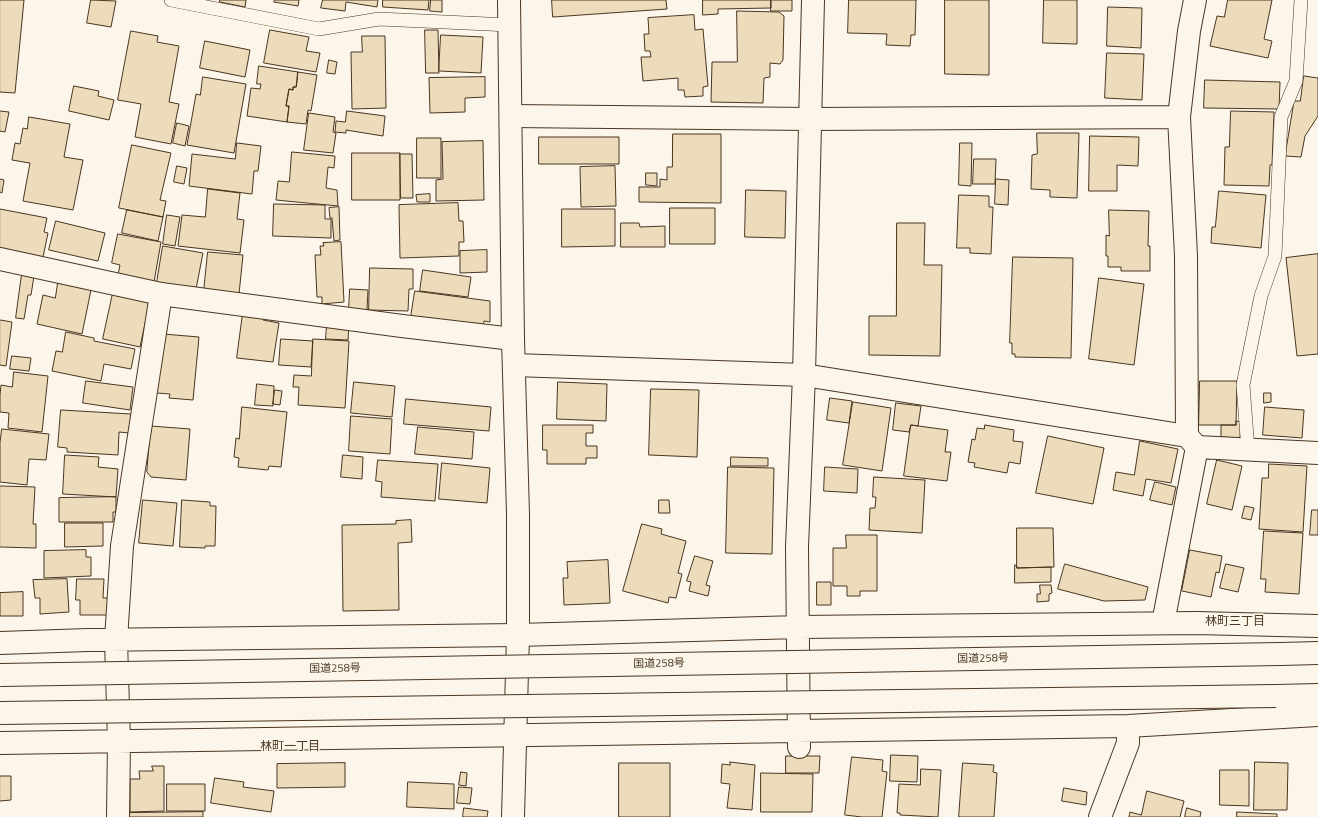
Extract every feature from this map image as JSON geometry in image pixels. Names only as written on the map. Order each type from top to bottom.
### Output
[{"type":"main road","points":[[509,0],[513,339],[518,514],[518,635],[513,817]]},
{"type":"main road","points":[[799,739],[798,547],[804,375],[813,0]]},
{"type":"main road","points":[[1164,623],[1192,442],[1186,256],[1179,117],[1189,31],[1195,0]]},
{"type":"main road","points":[[511,116],[810,119],[1179,117]]},
{"type":"main road","points":[[0,259],[160,294],[485,337],[513,339]]},
{"type":"main road","points":[[118,817],[119,741],[116,640],[122,546],[160,294]]},
{"type":"main road","points":[[514,365],[804,375],[1192,442],[1248,450],[1318,453]]},
{"type":"main road","points":[[0,643],[116,640],[518,635],[798,627],[1164,623],[1318,626]]},
{"type":"main road","name":"国道258号","points":[[0,675],[1318,653]]},
{"type":"main road","points":[[0,713],[1318,695]]},
{"type":"main road","points":[[0,743],[515,735],[799,739],[1128,726],[1318,715]]},
{"type":"main road","points":[[1100,817],[1128,743],[1128,726]]},
{"type":"lane","points":[[171,0],[319,29],[379,19],[510,25]]},
{"type":"lane","points":[[1248,450],[1243,385],[1261,296],[1276,256],[1281,117],[1296,81],[1301,0]]},
{"type":"building","points":[[0,0],[24,0],[15,93],[0,92]]},
{"type":"building","points":[[91,0],[116,1],[111,27],[87,23]]},
{"type":"building","points":[[220,0],[246,0],[245,7],[220,2]]},
{"type":"building","points":[[275,0],[299,0],[298,6],[274,2]]},
{"type":"building","points":[[323,0],[378,0],[377,7],[346,2],[345,11],[321,8]]},
{"type":"building","points":[[383,0],[429,0],[428,10],[383,7]]},
{"type":"building","points":[[431,0],[442,0],[442,12],[430,11]]},
{"type":"building","points":[[552,0],[666,0],[667,9],[553,17]]},
{"type":"building","points":[[703,0],[771,0],[771,8],[718,9],[718,14],[703,15]]},
{"type":"building","points":[[771,0],[792,0],[792,11],[771,11]]},
{"type":"building","points":[[849,0],[916,0],[915,35],[911,35],[910,46],[886,45],[887,34],[848,33]]},
{"type":"building","points":[[945,0],[989,0],[989,75],[945,74]]},
{"type":"building","points":[[1044,0],[1077,0],[1077,44],[1043,43]]},
{"type":"building","points":[[1228,0],[1272,0],[1264,39],[1272,41],[1268,58],[1210,46],[1217,16],[1224,17]]},
{"type":"building","points":[[1108,7],[1142,8],[1141,48],[1107,46]]},
{"type":"building","points":[[737,11],[779,12],[784,16],[783,60],[780,64],[770,63],[770,77],[764,78],[763,103],[711,102],[712,62],[737,62]]},
{"type":"building","points":[[694,15],[695,30],[703,29],[708,86],[703,87],[703,96],[685,97],[684,90],[678,90],[678,78],[643,81],[641,57],[651,57],[650,51],[645,51],[644,34],[649,34],[648,18]]},
{"type":"building","points":[[270,30],[309,37],[306,51],[320,53],[316,72],[264,63]]},
{"type":"building","points":[[425,30],[438,30],[439,73],[426,73]]},
{"type":"building","points":[[131,31],[158,36],[157,42],[179,46],[169,102],[179,104],[171,144],[135,137],[141,104],[118,100]]},
{"type":"building","points":[[441,35],[483,37],[481,73],[439,71]]},
{"type":"building","points":[[362,36],[385,36],[386,108],[352,109],[351,52],[362,52]]},
{"type":"building","points":[[205,41],[250,50],[245,77],[200,68]]},
{"type":"building","points":[[1107,53],[1144,54],[1142,100],[1105,98]]},
{"type":"building","points":[[329,60],[337,62],[335,74],[327,73]]},
{"type":"building","points":[[259,66],[298,72],[296,87],[293,87],[293,90],[289,89],[286,106],[289,106],[287,122],[247,116],[251,88],[260,89],[261,84],[257,84]]},
{"type":"building","points":[[298,72],[317,75],[311,111],[308,110],[306,124],[287,122],[289,106],[286,106],[289,89],[293,90],[293,87],[296,87]]},
{"type":"building","points":[[1304,76],[1318,78],[1318,116],[1305,136],[1301,157],[1285,156],[1294,101],[1300,101]]},
{"type":"building","points":[[203,77],[246,84],[234,153],[187,145],[196,94],[200,95]]},
{"type":"building","points":[[485,77],[485,97],[465,98],[465,112],[430,113],[429,78]]},
{"type":"building","points":[[1205,80],[1280,82],[1279,109],[1204,108]]},
{"type":"building","points":[[74,86],[99,91],[98,96],[114,100],[109,120],[69,111]]},
{"type":"building","points":[[0,111],[9,112],[5,132],[0,131]]},
{"type":"building","points":[[347,111],[385,116],[383,136],[346,130],[346,133],[335,132],[336,121],[345,122]]},
{"type":"building","points":[[1231,111],[1274,112],[1272,165],[1270,165],[1269,186],[1224,185],[1225,147],[1229,147]]},
{"type":"building","points":[[309,113],[335,117],[333,132],[336,133],[333,153],[304,150]]},
{"type":"building","points":[[29,117],[70,124],[64,157],[83,160],[73,210],[23,201],[30,163],[12,160],[15,143],[20,144],[23,128],[27,129]]},
{"type":"building","points":[[177,123],[189,126],[185,146],[173,143]]},
{"type":"building","points":[[1037,133],[1079,133],[1077,198],[1050,197],[1050,190],[1031,189],[1032,155],[1037,154]]},
{"type":"building","points":[[673,134],[721,134],[721,203],[639,202],[639,187],[660,187],[660,179],[667,180],[667,167],[672,167]]},
{"type":"building","points":[[1090,136],[1139,137],[1138,166],[1117,165],[1117,191],[1089,191]]},
{"type":"building","points":[[539,137],[619,137],[619,164],[539,164]]},
{"type":"building","points":[[417,138],[441,138],[441,178],[417,178]]},
{"type":"building","points":[[483,141],[484,200],[436,201],[436,180],[443,179],[442,142]]},
{"type":"building","points":[[237,143],[261,146],[258,171],[254,171],[252,194],[189,186],[192,154],[235,159]]},
{"type":"building","points":[[960,143],[972,143],[971,186],[959,185]]},
{"type":"building","points":[[132,145],[171,153],[160,200],[166,201],[163,217],[119,208]]},
{"type":"building","points":[[292,152],[335,156],[334,168],[328,167],[326,188],[337,190],[338,206],[276,200],[278,181],[289,182]]},
{"type":"building","points":[[352,153],[400,153],[400,200],[352,200]]},
{"type":"building","points":[[400,154],[412,154],[413,198],[401,198]]},
{"type":"building","points":[[974,159],[996,159],[995,184],[973,184]]},
{"type":"building","points":[[177,166],[187,168],[184,184],[174,182]]},
{"type":"building","points":[[615,166],[616,206],[581,207],[580,167]]},
{"type":"building","points":[[646,173],[657,173],[657,186],[646,185]]},
{"type":"building","points":[[0,179],[4,180],[2,193],[0,192]]},
{"type":"building","points":[[996,179],[1009,180],[1008,205],[995,204]]},
{"type":"building","points":[[208,189],[240,193],[237,219],[244,220],[240,253],[178,246],[182,215],[205,217]]},
{"type":"building","points":[[746,190],[786,191],[785,238],[745,237]]},
{"type":"building","points":[[1219,191],[1266,195],[1261,248],[1211,243],[1212,227],[1215,227]]},
{"type":"building","points":[[430,194],[430,202],[417,202],[416,195]]},
{"type":"building","points":[[959,195],[989,196],[989,207],[993,207],[991,254],[970,253],[970,248],[957,248]]},
{"type":"building","points":[[458,203],[459,221],[463,221],[464,242],[459,242],[459,256],[400,258],[399,205]]},
{"type":"building","points":[[274,204],[325,205],[325,219],[331,219],[331,238],[273,236]]},
{"type":"building","points":[[339,207],[340,240],[334,241],[332,218],[330,218],[329,208]]},
{"type":"building","points":[[670,208],[715,208],[715,244],[670,244]]},
{"type":"building","points":[[0,209],[47,218],[44,232],[48,233],[43,257],[0,248]]},
{"type":"building","points":[[562,209],[615,209],[615,246],[562,247]]},
{"type":"building","points":[[127,210],[163,217],[158,241],[122,233]]},
{"type":"building","points":[[1109,210],[1149,211],[1148,246],[1150,246],[1150,271],[1121,271],[1121,267],[1108,267],[1108,256],[1106,256],[1106,235],[1109,236]]},
{"type":"building","points":[[167,215],[180,217],[175,246],[163,244]]},
{"type":"building","points":[[56,221],[105,233],[98,261],[49,250]]},
{"type":"building","points":[[621,223],[639,223],[640,227],[665,226],[665,247],[621,247]]},
{"type":"building","points":[[897,223],[925,223],[924,265],[942,265],[940,356],[869,355],[869,316],[896,316]]},
{"type":"building","points":[[118,234],[161,242],[154,282],[118,275],[120,265],[112,263]]},
{"type":"building","points":[[341,242],[344,302],[322,304],[322,297],[317,297],[315,255],[321,255],[320,246],[324,246],[323,243]]},
{"type":"building","points":[[163,246],[203,253],[196,289],[157,282]]},
{"type":"building","points":[[487,250],[487,272],[460,273],[460,251]]},
{"type":"building","points":[[208,252],[243,255],[239,294],[204,291]]},
{"type":"building","points":[[1318,254],[1318,354],[1297,356],[1286,258]]},
{"type":"building","points":[[1013,257],[1073,258],[1071,358],[1015,357],[1015,354],[1012,354],[1012,343],[1010,343]]},
{"type":"building","points":[[370,268],[413,269],[413,289],[409,289],[408,311],[369,310]]},
{"type":"building","points":[[423,270],[471,277],[468,297],[420,291]]},
{"type":"building","points":[[22,274],[34,276],[31,295],[28,295],[24,319],[16,318]]},
{"type":"building","points":[[1099,278],[1144,284],[1134,365],[1089,359]]},
{"type":"building","points":[[58,283],[91,290],[82,334],[37,324],[43,295],[55,298]]},
{"type":"building","points":[[350,289],[368,290],[367,310],[349,310]]},
{"type":"building","points":[[415,291],[490,301],[490,322],[484,321],[483,327],[411,317]]},
{"type":"building","points":[[113,293],[150,301],[140,347],[103,339]]},
{"type":"building","points":[[243,313],[263,316],[263,320],[279,323],[273,362],[237,358]]},
{"type":"building","points":[[0,320],[12,322],[6,366],[0,365]]},
{"type":"building","points":[[327,324],[349,325],[348,340],[326,339]]},
{"type":"building","points":[[66,332],[94,338],[94,341],[135,349],[131,369],[104,364],[101,381],[52,371],[56,351],[62,352]]},
{"type":"building","points":[[163,334],[199,337],[193,400],[169,398],[170,394],[157,393]]},
{"type":"building","points":[[281,339],[313,341],[311,367],[279,365]]},
{"type":"building","points":[[313,339],[349,341],[345,408],[298,405],[299,387],[293,387],[294,375],[311,376]]},
{"type":"building","points":[[12,356],[31,358],[29,371],[10,369]]},
{"type":"building","points":[[14,372],[48,376],[42,432],[8,428],[9,413],[0,412],[1,385],[12,387]]},
{"type":"building","points":[[86,381],[133,387],[130,410],[83,403]]},
{"type":"building","points":[[1200,381],[1237,381],[1236,425],[1199,425]]},
{"type":"building","points":[[354,382],[395,386],[392,417],[351,413]]},
{"type":"building","points":[[558,382],[607,384],[606,421],[557,419]]},
{"type":"building","points":[[257,384],[274,386],[273,406],[255,405]]},
{"type":"building","points":[[651,389],[699,390],[697,457],[649,455]]},
{"type":"building","points":[[275,390],[282,391],[280,405],[273,404]]},
{"type":"building","points":[[1264,393],[1271,393],[1271,402],[1264,403]]},
{"type":"building","points":[[830,398],[852,401],[849,423],[827,420]]},
{"type":"building","points":[[406,399],[491,407],[489,431],[404,424]]},
{"type":"building","points":[[853,402],[891,408],[882,471],[843,465]]},
{"type":"building","points":[[896,403],[921,406],[918,426],[911,425],[909,432],[893,430]]},
{"type":"building","points":[[242,407],[287,412],[281,467],[269,466],[268,470],[238,467],[239,458],[234,457],[236,438],[239,439]]},
{"type":"building","points":[[1265,407],[1304,410],[1302,438],[1263,435]]},
{"type":"building","points":[[61,410],[131,414],[129,433],[119,432],[118,455],[67,452],[67,448],[58,447]]},
{"type":"building","points":[[351,416],[392,419],[390,454],[349,451]]},
{"type":"building","points":[[1236,421],[1241,422],[1240,438],[1221,437],[1221,425],[1236,425]]},
{"type":"building","points":[[543,425],[593,425],[593,433],[586,433],[586,446],[597,446],[597,458],[586,458],[586,464],[547,464],[547,450],[543,450]]},
{"type":"building","points":[[911,425],[948,430],[945,452],[951,452],[947,481],[904,476]]},
{"type":"building","points":[[985,425],[1014,430],[1013,441],[1023,442],[1020,464],[1009,462],[1007,473],[974,467],[975,463],[968,462],[972,439],[975,440],[977,428],[984,429]]},
{"type":"building","points":[[151,426],[190,429],[186,480],[151,477],[147,472]]},
{"type":"building","points":[[418,427],[474,432],[472,459],[415,454]]},
{"type":"building","points":[[2,429],[49,434],[46,460],[29,459],[27,485],[0,482],[0,443]]},
{"type":"building","points":[[1048,436],[1104,448],[1093,504],[1036,493]]},
{"type":"building","points":[[1140,441],[1178,449],[1171,483],[1146,479],[1143,496],[1113,490],[1116,472],[1134,475]]},
{"type":"building","points":[[65,455],[99,457],[98,467],[118,469],[116,497],[63,494]]},
{"type":"building","points":[[343,455],[363,457],[362,479],[341,477]]},
{"type":"building","points":[[731,457],[768,458],[768,466],[731,466]]},
{"type":"building","points":[[378,460],[438,464],[435,501],[381,497],[382,482],[376,481]]},
{"type":"building","points":[[1217,460],[1242,466],[1232,510],[1207,504]]},
{"type":"building","points":[[442,463],[490,468],[487,503],[439,499]]},
{"type":"building","points":[[1269,464],[1307,466],[1303,532],[1259,529],[1262,478],[1268,478]]},
{"type":"building","points":[[728,467],[774,468],[772,554],[726,553]]},
{"type":"building","points":[[825,467],[858,469],[857,493],[824,491]]},
{"type":"building","points":[[874,477],[925,480],[922,533],[869,530],[870,508],[875,508],[876,497],[873,497]]},
{"type":"building","points":[[1155,482],[1176,487],[1172,505],[1150,500]]},
{"type":"building","points":[[0,486],[35,487],[33,524],[36,524],[36,548],[0,547]]},
{"type":"building","points":[[116,497],[116,512],[113,512],[113,522],[59,522],[59,498]]},
{"type":"building","points":[[143,500],[177,503],[173,546],[139,543]]},
{"type":"building","points":[[182,500],[210,502],[210,506],[216,506],[215,546],[205,546],[205,548],[180,547]]},
{"type":"building","points":[[659,500],[669,500],[670,513],[659,513]]},
{"type":"building","points":[[1245,506],[1254,508],[1251,520],[1242,518]]},
{"type":"building","points":[[1312,510],[1318,510],[1318,535],[1310,535]]},
{"type":"building","points":[[411,520],[412,542],[398,543],[399,610],[343,611],[342,525],[396,524],[396,521]]},
{"type":"building","points":[[65,523],[103,523],[103,546],[65,547]]},
{"type":"building","points":[[642,524],[662,529],[661,534],[686,541],[678,573],[682,574],[676,598],[669,597],[668,603],[623,591]]},
{"type":"building","points":[[1017,528],[1053,528],[1054,567],[1017,568]]},
{"type":"building","points":[[1264,531],[1303,533],[1299,594],[1265,592],[1266,579],[1261,579]]},
{"type":"building","points":[[846,535],[877,535],[877,591],[860,591],[860,596],[847,596],[847,586],[833,586],[833,548],[846,548]]},
{"type":"building","points":[[86,550],[86,557],[91,557],[91,576],[44,578],[44,551]]},
{"type":"building","points":[[1190,550],[1222,556],[1219,573],[1216,572],[1211,597],[1182,591]]},
{"type":"building","points":[[695,556],[713,561],[706,585],[710,586],[708,596],[689,591],[691,582],[687,581]]},
{"type":"building","points":[[608,560],[610,603],[564,605],[563,578],[568,578],[567,562]]},
{"type":"building","points":[[1065,564],[1148,587],[1145,600],[1104,601],[1058,589]]},
{"type":"building","points":[[1226,564],[1244,568],[1238,592],[1220,588]]},
{"type":"building","points":[[1015,565],[1017,568],[1051,567],[1051,582],[1015,583]]},
{"type":"building","points":[[67,579],[69,612],[40,614],[40,598],[35,598],[33,580]]},
{"type":"building","points":[[77,579],[104,579],[103,598],[108,598],[108,615],[80,615],[80,600],[76,600]]},
{"type":"building","points":[[817,582],[831,582],[831,605],[817,605]]},
{"type":"building","points":[[1040,585],[1051,585],[1052,593],[1049,594],[1049,601],[1037,602],[1037,594],[1040,594]]},
{"type":"building","points":[[23,592],[23,616],[0,616],[0,593]]},
{"type":"building","points":[[891,755],[918,756],[917,782],[890,781]]},
{"type":"building","points":[[786,756],[820,756],[819,773],[786,773]]},
{"type":"building","points":[[852,757],[883,760],[882,771],[887,772],[882,817],[845,815]]},
{"type":"building","points":[[730,762],[755,765],[752,810],[727,808],[730,784],[721,783],[722,764],[730,765]]},
{"type":"building","points":[[1255,762],[1288,763],[1287,810],[1254,810]]},
{"type":"building","points":[[345,763],[345,787],[277,788],[277,764]]},
{"type":"building","points":[[619,763],[670,763],[670,817],[619,817]]},
{"type":"building","points":[[963,763],[994,765],[993,772],[997,773],[994,817],[959,817]]},
{"type":"building","points":[[152,766],[164,766],[164,811],[130,812],[130,779],[140,779],[139,771],[153,771]]},
{"type":"building","points":[[921,769],[941,770],[938,817],[900,815],[900,813],[897,813],[899,784],[920,785]]},
{"type":"building","points":[[1220,770],[1249,770],[1249,806],[1220,805]]},
{"type":"building","points":[[461,772],[467,773],[466,786],[459,785]]},
{"type":"building","points":[[761,773],[813,774],[812,812],[761,812]]},
{"type":"building","points":[[0,776],[11,776],[11,800],[0,801]]},
{"type":"building","points":[[215,778],[244,782],[243,787],[274,791],[271,812],[211,803]]},
{"type":"building","points":[[408,782],[454,784],[454,809],[407,807]]},
{"type":"building","points":[[167,784],[205,784],[205,811],[167,811]]},
{"type":"building","points":[[459,787],[472,788],[470,804],[457,803]]},
{"type":"building","points":[[1064,788],[1087,792],[1086,805],[1062,801]]},
{"type":"building","points":[[1147,791],[1184,801],[1180,817],[1129,817],[1130,812],[1141,815]]},
{"type":"building","points":[[464,808],[488,811],[487,817],[463,817]]},
{"type":"building","points":[[1187,808],[1201,812],[1200,817],[1185,817]]},
{"type":"building","points":[[203,812],[203,817],[129,817],[129,813]]},
{"type":"building","points":[[1237,812],[1277,814],[1277,817],[1237,817]]},
{"type":"district","name":"林町三丁目","points":[[1235,622]]},
{"type":"district","name":"林町一丁目","points":[[290,747]]}]
